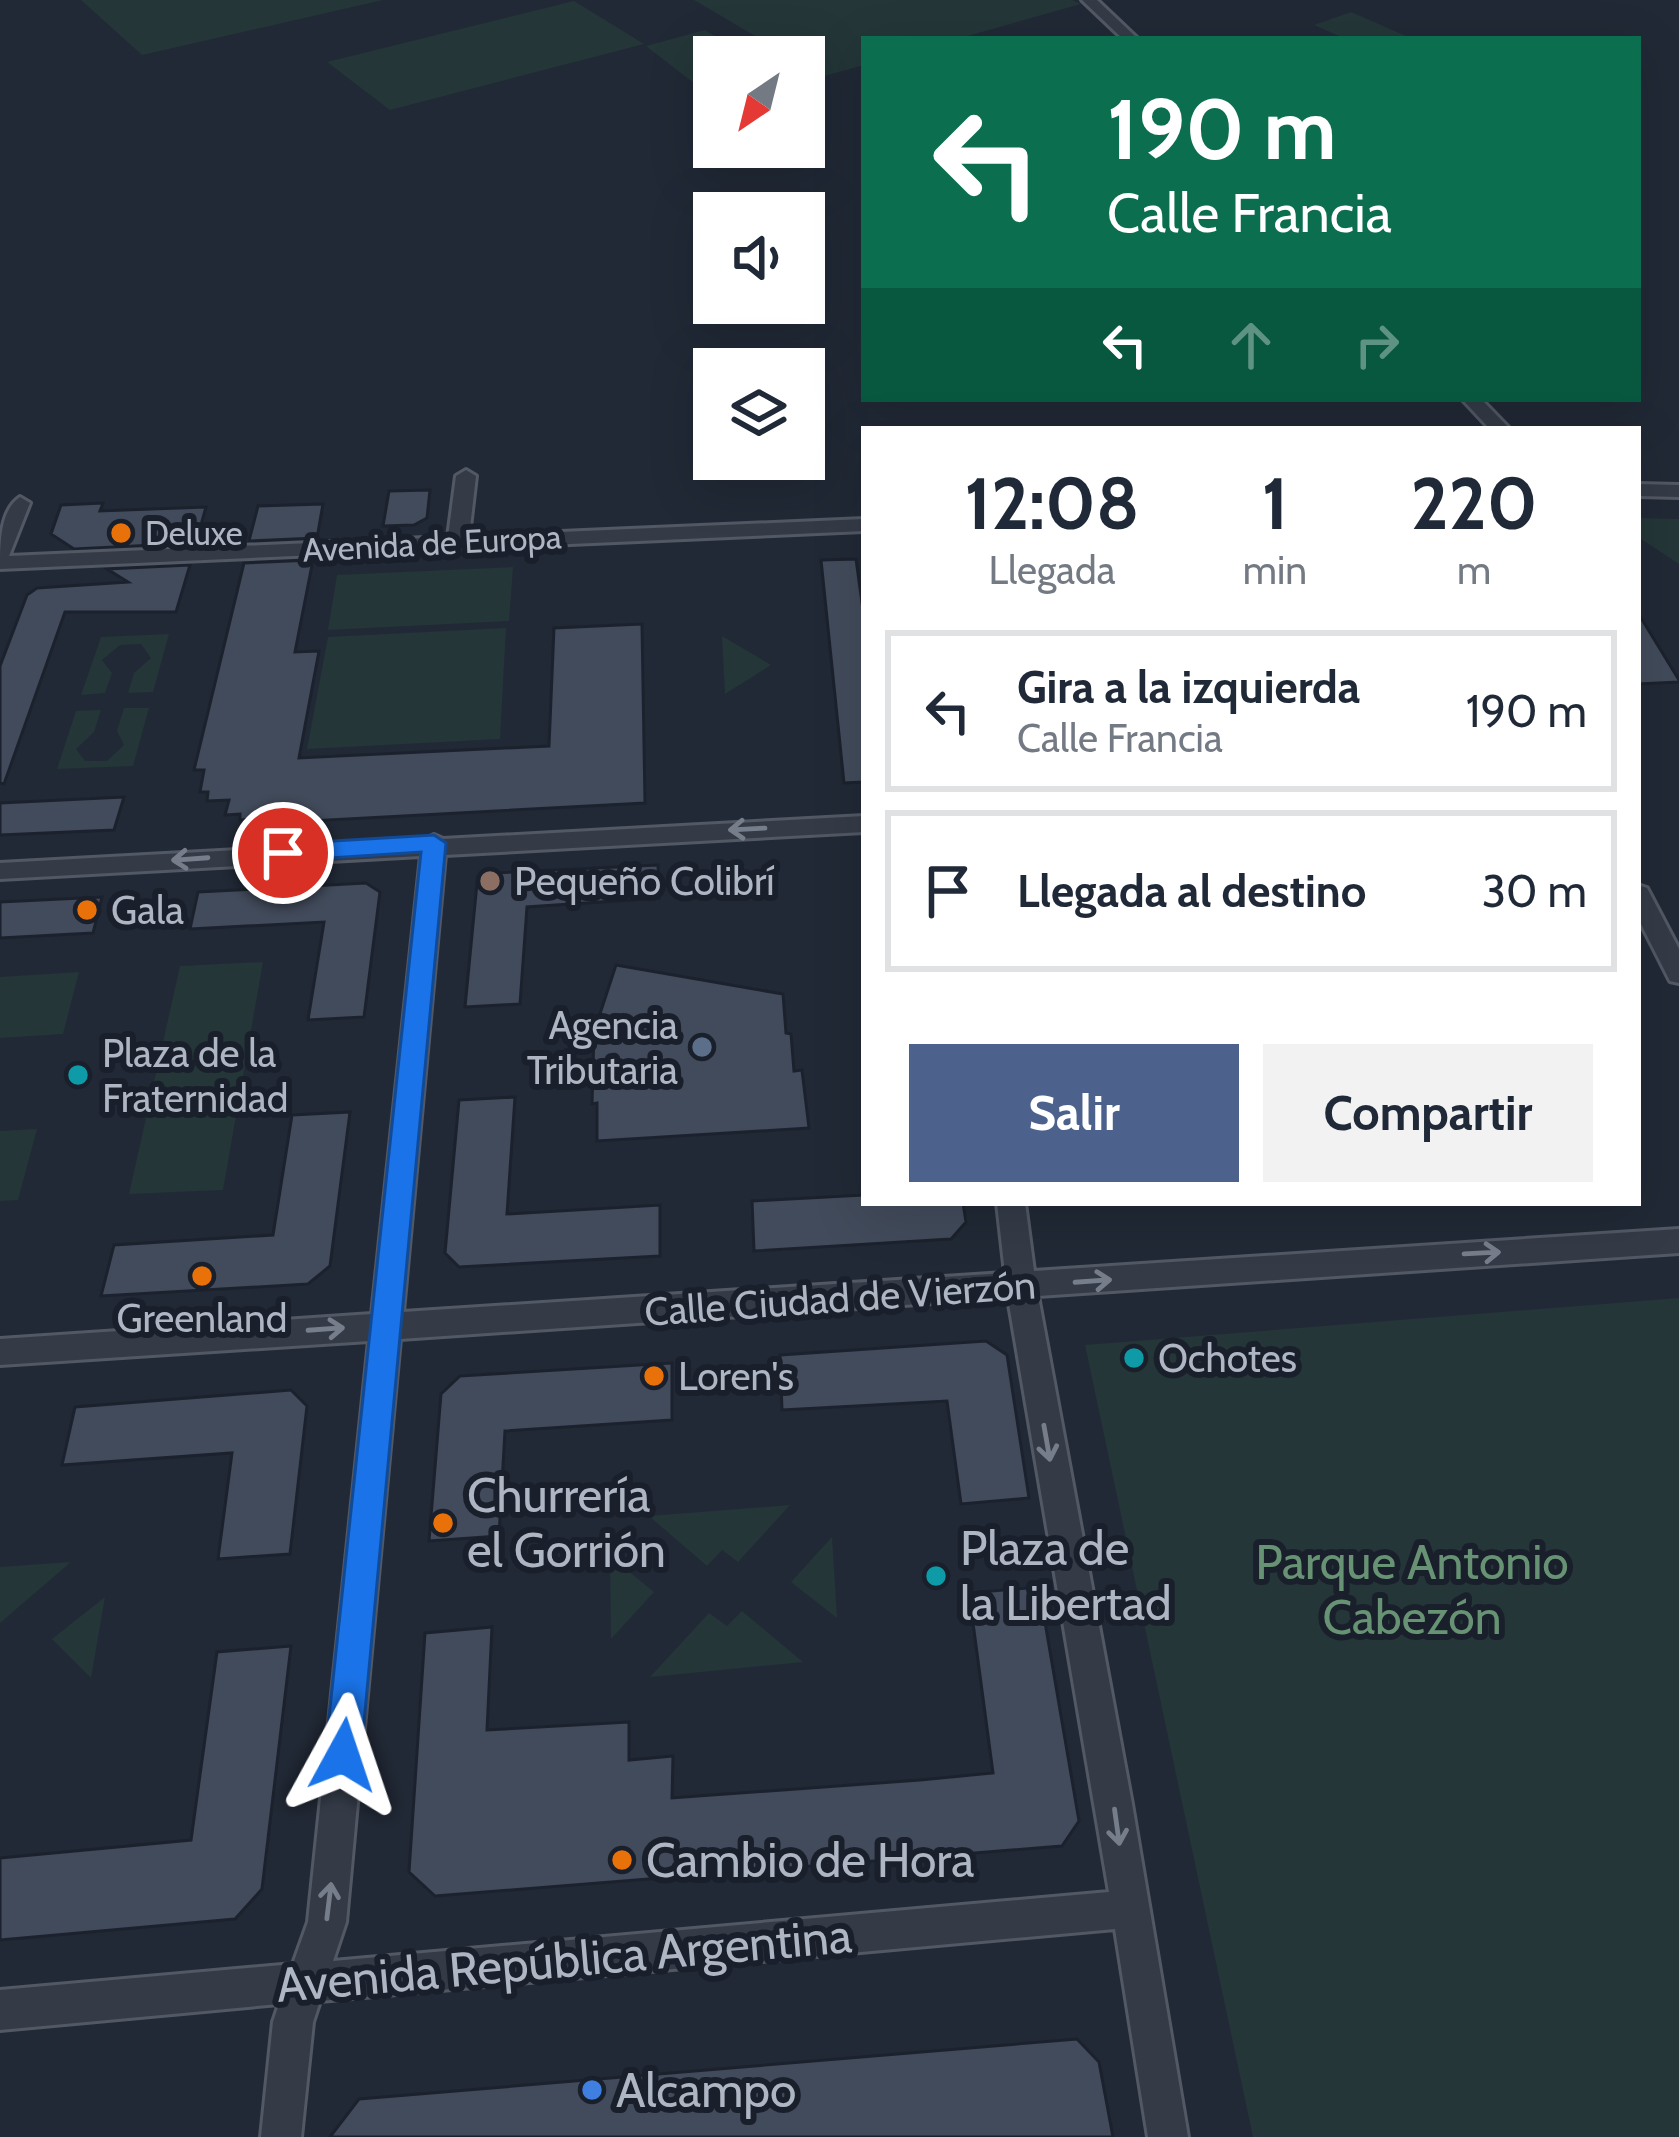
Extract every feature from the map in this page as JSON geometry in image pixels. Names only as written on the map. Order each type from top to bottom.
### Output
[{"type":"street","points":[[1089,0],[1129,36]]},
{"type":"street","points":[[1474,402],[1498,426]]},
{"type":"street","points":[[458,542],[466,476]]},
{"type":"street","points":[[1641,490],[1679,491]]},
{"type":"street","points":[[0,559],[20,503]]},
{"type":"street","name":"Avenida de Europa","points":[[0,559],[861,524]]},
{"type":"street","points":[[0,871],[434,843],[861,824]]},
{"type":"street","points":[[281,2137],[293,2022],[327,1922],[434,843]]},
{"type":"street","points":[[1641,898],[1670,940],[1679,974]]},
{"type":"street","points":[[1011,1206],[1030,1352],[1168,2137]]},
{"type":"street","name":"Calle Ciudad de Vierzón","points":[[0,1352],[1679,1241]]},
{"type":"street","name":"Avenida República Argentina","points":[[0,2010],[1129,1910]]},
{"type":"green space","points":[[81,0],[383,0],[142,55]]},
{"type":"green space","points":[[694,0],[1072,0],[1081,4],[968,36],[861,36],[861,66],[825,76],[825,36],[755,36]]},
{"type":"green space","points":[[574,1],[644,44],[390,110],[327,62]]},
{"type":"green space","points":[[1351,12],[1406,36],[1339,36],[1314,25]]},
{"type":"green space","points":[[705,30],[715,36],[693,36],[693,82],[646,46]]},
{"type":"green space","points":[[1641,518],[1679,519],[1679,564],[1641,539]]},
{"type":"green space","points":[[513,567],[509,621],[328,630],[337,575]]},
{"type":"green space","points":[[506,628],[500,739],[307,749],[328,637]]},
{"type":"green space","points":[[169,634],[153,692],[128,693],[134,673],[151,658],[141,644],[120,645],[102,660],[112,673],[105,693],[81,695],[101,637]]},
{"type":"green space","points":[[722,636],[771,665],[725,694]]},
{"type":"green space","points":[[124,708],[149,708],[133,766],[57,769],[76,711],[101,710],[94,732],[76,749],[85,761],[107,761],[124,745],[117,731]]},
{"type":"green space","points":[[263,962],[223,1190],[129,1194],[180,966]]},
{"type":"green space","points":[[79,972],[63,1034],[0,1038],[0,977]]},
{"type":"green space","points":[[37,1129],[18,1200],[0,1201],[0,1131]]},
{"type":"green space","name":"Parque Antonio Cabezón","points":[[1679,1298],[1679,2137],[1253,2137],[1085,1345]]},
{"type":"green space","points":[[790,1505],[738,1562],[722,1550],[707,1566],[649,1516]]},
{"type":"green space","points":[[832,1537],[837,1618],[791,1582]]},
{"type":"green space","points":[[610,1556],[654,1592],[611,1639]]},
{"type":"green space","points":[[71,1562],[0,1623],[0,1567]]},
{"type":"green space","points":[[105,1597],[91,1678],[52,1639]]},
{"type":"green space","points":[[742,1611],[803,1662],[650,1677],[709,1613],[727,1626]]},
{"type":"building","points":[[430,490],[427,518],[414,525],[383,526],[389,491]]},
{"type":"building","points":[[103,503],[100,511],[206,507],[196,543],[74,549],[51,534],[61,505]]},
{"type":"building","points":[[323,504],[317,538],[249,541],[258,506]]},
{"type":"building","points":[[856,559],[861,595],[861,782],[844,783],[821,560]]},
{"type":"building","points":[[313,560],[295,652],[319,651],[299,758],[549,746],[554,628],[642,624],[645,803],[273,823],[274,818],[240,820],[240,814],[225,815],[229,800],[207,801],[208,792],[200,792],[204,770],[194,770],[244,563]]},
{"type":"building","points":[[190,565],[176,612],[65,612],[4,784],[0,783],[0,666],[27,595],[37,588],[128,582],[107,569]]},
{"type":"building","points":[[1641,618],[1679,680],[1641,684]]},
{"type":"building","points":[[124,797],[114,830],[0,835],[0,803]]},
{"type":"building","points":[[658,865],[659,898],[527,907],[520,1004],[465,1007],[477,883],[492,873]]},
{"type":"building","points":[[366,883],[380,892],[364,1017],[308,1020],[324,922],[190,929],[198,892]]},
{"type":"building","points":[[102,897],[93,933],[0,938],[0,902]]},
{"type":"building","name":"Agencia Tributaria","points":[[616,965],[783,994],[786,1033],[791,1034],[794,1071],[802,1070],[809,1128],[597,1141],[597,1103],[592,1104],[594,1032]]},
{"type":"building","points":[[515,1097],[507,1214],[660,1205],[660,1256],[459,1267],[445,1253],[459,1100]]},
{"type":"building","points":[[350,1112],[330,1266],[308,1284],[101,1296],[114,1245],[273,1235],[292,1115]]},
{"type":"building","points":[[861,1195],[861,1206],[963,1206],[966,1222],[951,1239],[754,1251],[752,1201]]},
{"type":"building","points":[[986,1341],[1007,1355],[1029,1498],[961,1504],[947,1401],[782,1410],[780,1355]]},
{"type":"building","points":[[672,1363],[672,1420],[505,1431],[499,1536],[429,1541],[441,1394],[460,1376]]},
{"type":"building","points":[[291,1390],[307,1406],[290,1554],[218,1559],[232,1453],[62,1465],[75,1407]]},
{"type":"building","points":[[1039,1587],[1079,1821],[1062,1846],[435,1896],[409,1872],[425,1633],[492,1627],[487,1730],[629,1722],[629,1760],[673,1756],[672,1798],[920,1780],[993,1773],[969,1593]]},
{"type":"building","points":[[291,1646],[262,1889],[235,1919],[0,1940],[0,1858],[191,1840],[217,1652]]},
{"type":"building","points":[[1077,2039],[1099,2062],[1113,2137],[330,2137],[359,2099]]},
{"type":"place","name":"Deluxe","points":[[121,533]]},
{"type":"place","name":"Pequeño Colibrí","points":[[490,881]]},
{"type":"place","name":"Gala","points":[[87,910]]},
{"type":"place","name":"Agencia Tributaria","points":[[702,1047]]},
{"type":"place","name":"Plaza de la Fraternidad","points":[[78,1075]]},
{"type":"place","name":"Greenland","points":[[202,1276]]},
{"type":"place","name":"Ochotes","points":[[1134,1358]]},
{"type":"place","name":"Loren's","points":[[654,1376]]},
{"type":"place","name":"Churrería el Gorrión","points":[[443,1523]]},
{"type":"place","name":"Plaza de la Libertad","points":[[936,1576]]},
{"type":"place","name":"Cambio de Hora","points":[[622,1860]]},
{"type":"place","name":"Alcampo","points":[[592,2090]]},
{"type":"route","points":[[283,853],[434,843],[374,1406],[343,1755]]}]
